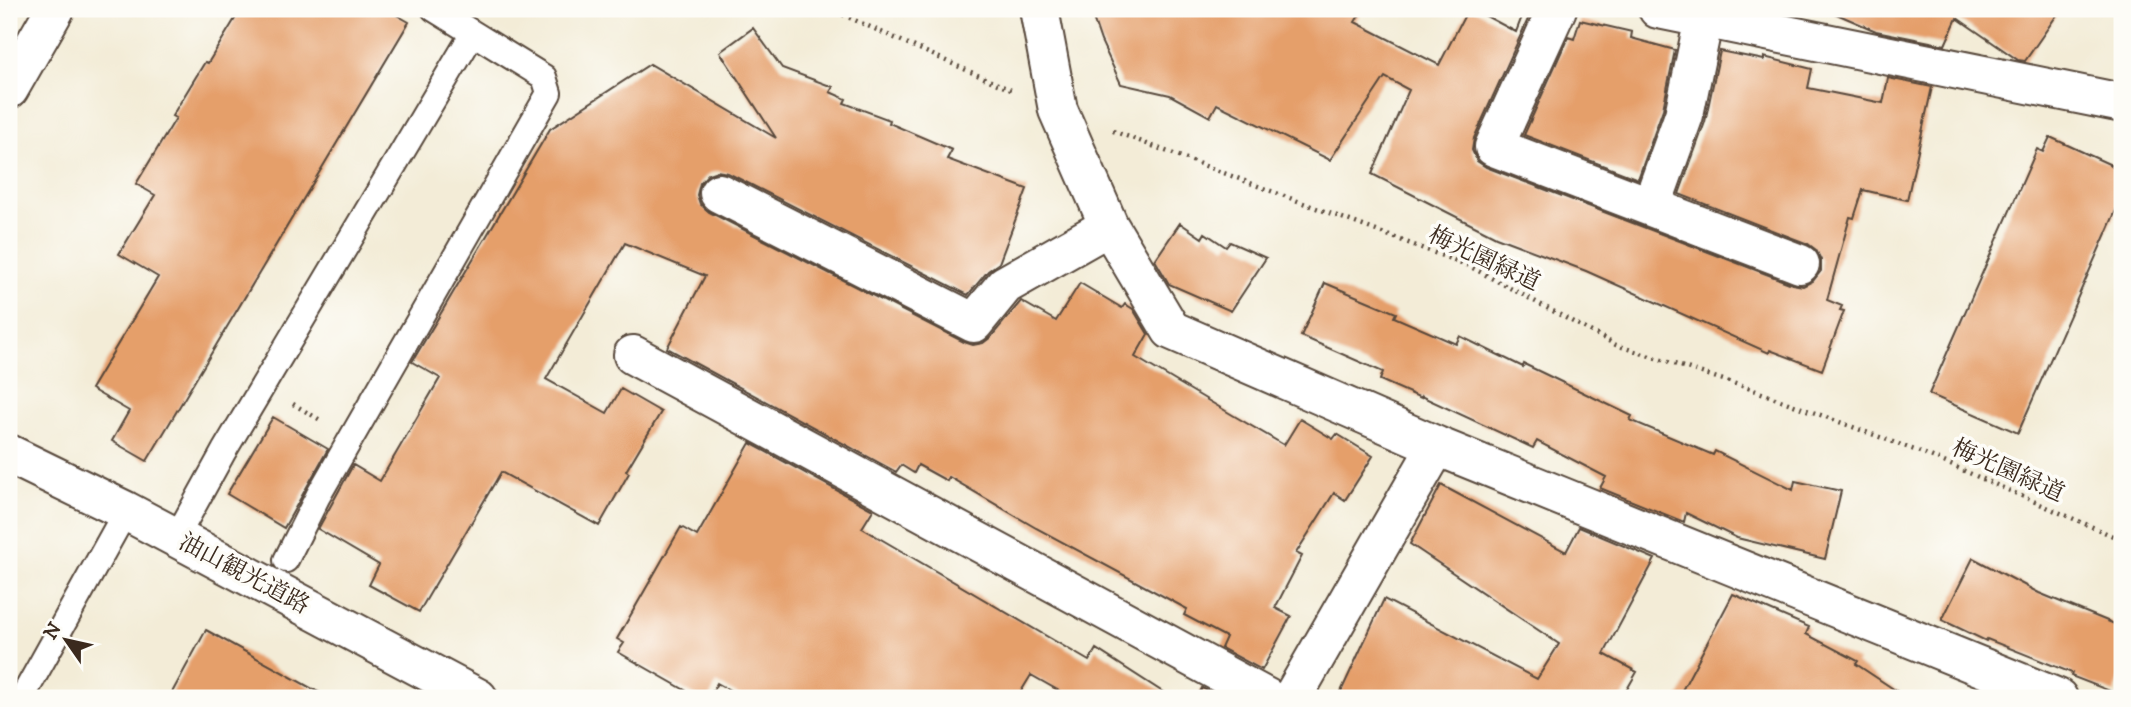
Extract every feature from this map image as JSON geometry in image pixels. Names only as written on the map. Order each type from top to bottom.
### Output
[{"type":"street","points":[[9,89],[55,9]]},
{"type":"street","points":[[1039,9],[1058,110],[1109,226],[1171,330],[1437,446],[2058,698]]},
{"type":"street","points":[[1557,9],[1494,147],[1800,264]]},
{"type":"street","points":[[1658,9],[2122,103]]},
{"type":"street","points":[[1651,207],[1684,116],[1704,18]]},
{"type":"street","points":[[719,193],[974,323],[1005,285],[1109,226]]},
{"type":"street","points":[[633,355],[1267,698]]},
{"type":"street","points":[[1292,698],[1437,446]]},
{"type":"street","name":"油山観光道路","points":[[9,454],[126,511],[478,698]]},
{"type":"lane","points":[[286,560],[318,496],[549,93],[544,77],[434,9]]},
{"type":"lane","points":[[176,538],[473,33]]},
{"type":"lane","points":[[22,698],[126,511]]},
{"type":"path","name":"梅光園緑道","points":[[830,9],[1058,110],[1469,266],[1616,345],[1748,388],[1928,454],[2122,540]]},
{"type":"path","points":[[263,386],[351,439]]},
{"type":"building","points":[[241,9],[386,9],[409,22],[147,461],[112,441],[129,411],[91,389],[158,277],[119,254],[155,195],[136,184],[176,118],[172,116]]},
{"type":"building","points":[[1090,9],[1363,9],[1355,22],[1439,65],[1468,9],[1473,9],[1516,32],[1523,14],[1529,17],[1474,138],[1472,150],[1477,161],[1486,167],[1803,286],[1813,281],[1821,271],[1821,260],[1816,250],[1808,244],[1679,194],[1705,122],[1720,51],[1764,60],[1764,57],[1812,69],[1808,88],[1883,103],[1888,78],[1932,87],[1907,200],[1863,190],[1854,218],[1850,217],[1827,300],[1842,306],[1840,310],[1844,311],[1822,370],[1770,350],[1769,353],[1586,271],[1496,237],[1372,174],[1409,90],[1385,77],[1330,160],[1217,104],[1210,117],[1170,95],[1121,84]]},
{"type":"building","points":[[1825,9],[2061,9],[2025,61],[2018,60],[1957,18],[1945,45],[1876,31]]},
{"type":"building","points":[[1580,20],[1632,32],[1631,38],[1675,50],[1663,109],[1638,179],[1524,135],[1568,37],[1574,39]]},
{"type":"building","points":[[753,28],[782,68],[833,87],[830,92],[846,99],[844,103],[890,120],[889,123],[952,150],[947,159],[1027,189],[999,263],[988,271],[968,295],[728,173],[717,171],[708,174],[700,183],[697,195],[700,204],[709,212],[973,345],[983,343],[991,337],[1021,301],[1056,321],[1080,283],[1122,308],[1125,304],[1133,309],[1148,334],[1135,357],[1236,417],[1284,445],[1300,419],[1333,439],[1337,434],[1373,456],[1345,500],[1334,493],[1296,553],[1302,556],[1275,608],[1291,616],[1262,670],[1221,648],[1226,637],[1184,615],[1187,609],[1036,528],[949,477],[947,481],[918,465],[914,473],[901,465],[896,472],[667,348],[705,276],[625,243],[546,379],[607,413],[621,389],[661,412],[626,471],[629,473],[599,526],[501,472],[419,612],[369,585],[379,565],[318,529],[353,465],[380,481],[440,378],[412,362],[550,129],[650,64],[776,138],[720,52]]},
{"type":"building","points":[[2050,137],[2122,170],[2122,197],[2018,433],[1929,394],[2037,149],[2043,152]]},
{"type":"building","points":[[1180,223],[1202,238],[1205,233],[1226,247],[1230,242],[1266,258],[1231,311],[1169,284],[1155,260]]},
{"type":"building","points":[[1325,283],[1396,313],[1394,317],[1456,344],[1460,336],[1523,367],[1524,364],[1632,416],[1630,420],[1713,455],[1715,451],[1793,490],[1795,481],[1841,491],[1825,559],[1737,538],[1686,513],[1684,522],[1600,488],[1606,477],[1537,441],[1533,448],[1380,380],[1383,372],[1301,336]]},
{"type":"building","points":[[273,417],[328,449],[284,528],[227,494]]},
{"type":"building","points":[[750,443],[873,510],[862,528],[1089,661],[1096,649],[1172,698],[1067,698],[1068,696],[1031,675],[1017,698],[744,698],[717,683],[709,698],[699,698],[618,652],[624,643],[617,639],[681,527],[697,536]]},
{"type":"building","points":[[1441,485],[1566,552],[1579,527],[1655,559],[1604,654],[1637,672],[1622,698],[1338,698],[1384,599],[1537,679],[1559,644],[1410,544]]},
{"type":"building","points":[[1973,558],[2039,593],[2122,627],[2122,670],[2115,693],[2071,676],[2072,673],[1987,639],[1986,641],[1942,620]]},
{"type":"building","points":[[1733,594],[1809,627],[1806,634],[1858,661],[1856,664],[1907,698],[1678,698]]},
{"type":"building","points":[[206,630],[329,698],[169,698]]},
{"type":"building","points":[[1202,688],[1221,698],[1197,698]]}]
